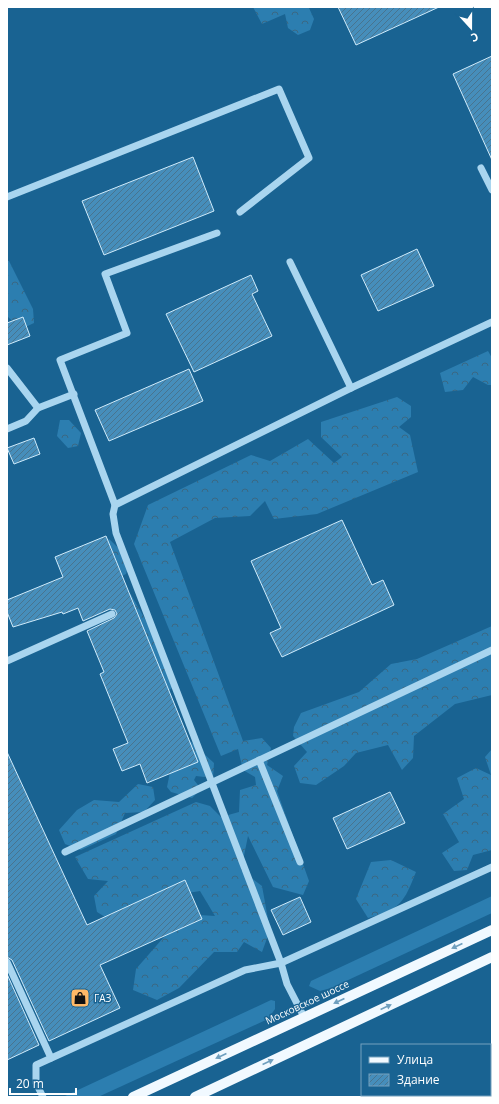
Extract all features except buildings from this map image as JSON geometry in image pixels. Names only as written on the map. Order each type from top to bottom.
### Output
[{"type":"main road","name":"Московское шоссе","points":[[132,1097],[492,930]]},
{"type":"main road","points":[[195,1097],[492,956]]},
{"type":"lane","points":[[7,198],[279,89],[309,158],[240,212]]},
{"type":"lane","points":[[481,168],[492,190]]},
{"type":"lane","points":[[218,233],[105,274],[126,333],[60,360],[115,505],[113,514],[116,533],[281,963],[287,984],[304,1017]]},
{"type":"lane","points":[[290,262],[351,388]]},
{"type":"lane","points":[[115,505],[351,388],[492,322]]},
{"type":"lane","points":[[7,368],[38,408]]},
{"type":"lane","points":[[7,428],[26,421],[38,408],[74,394]]},
{"type":"lane","points":[[7,661],[112,614]]},
{"type":"lane","points":[[65,852],[492,650]]},
{"type":"lane","points":[[259,760],[300,862]]},
{"type":"lane","points":[[43,1097],[36,1082],[36,1065],[245,970],[281,963],[492,867]]},
{"type":"lane","points":[[7,962],[51,1058]]},
{"type":"green space","points":[[253,7],[312,7],[309,8],[314,19],[310,30],[298,35],[288,28],[285,14],[262,24]]},
{"type":"green space","points":[[7,261],[9,261],[33,309],[34,323],[21,329],[7,316]]},
{"type":"green space","points":[[488,351],[492,358],[492,385],[488,385],[473,377],[463,390],[445,392],[440,373]]},
{"type":"green space","points":[[397,397],[411,406],[411,417],[399,427],[410,435],[418,472],[317,514],[274,519],[265,501],[250,516],[215,518],[170,542],[243,741],[262,738],[271,748],[267,765],[283,776],[277,791],[309,881],[303,895],[273,887],[248,836],[241,870],[262,886],[270,930],[262,952],[244,942],[237,952],[214,952],[179,988],[157,1000],[133,990],[136,969],[184,914],[215,916],[200,891],[156,898],[115,923],[97,912],[94,896],[108,881],[88,879],[75,857],[196,802],[210,806],[221,817],[239,812],[240,790],[256,785],[255,777],[243,770],[238,749],[221,756],[134,544],[148,505],[251,455],[270,461],[308,439],[334,463],[342,457],[321,437],[321,422]]},
{"type":"green space","points":[[60,420],[69,420],[81,433],[78,446],[68,448],[57,436]]},
{"type":"green space","points":[[109,539],[130,559],[126,574],[113,580],[97,551]]},
{"type":"green space","points":[[130,593],[149,626],[172,688],[166,693],[119,595]]},
{"type":"green space","points":[[492,626],[492,695],[455,704],[414,736],[413,758],[402,770],[388,745],[356,753],[344,766],[316,785],[300,783],[294,766],[307,752],[293,736],[294,727],[301,713],[359,692],[391,664],[417,659]]},
{"type":"green space","points":[[189,740],[214,763],[213,778],[196,776],[194,780],[201,789],[192,798],[171,792],[167,787],[170,772],[182,768],[182,760]]},
{"type":"green space","points":[[492,749],[492,850],[473,855],[467,870],[454,871],[442,853],[459,842],[443,814],[464,799],[457,778],[476,768],[491,775],[485,757]]},
{"type":"green space","points":[[138,784],[153,787],[155,800],[144,812],[125,813],[116,834],[81,850],[65,844],[59,830],[77,810],[94,800],[119,802]]},
{"type":"green space","points":[[391,860],[416,872],[408,891],[400,903],[388,911],[368,918],[356,899],[371,862]]},
{"type":"green space","points":[[492,896],[492,913],[331,988],[320,991],[309,986],[311,981]]},
{"type":"green space","points":[[271,1000],[275,1001],[275,1009],[268,1019],[98,1097],[65,1096]]},
{"type":"place","name":"ГАЗ","points":[[80,998]]}]
